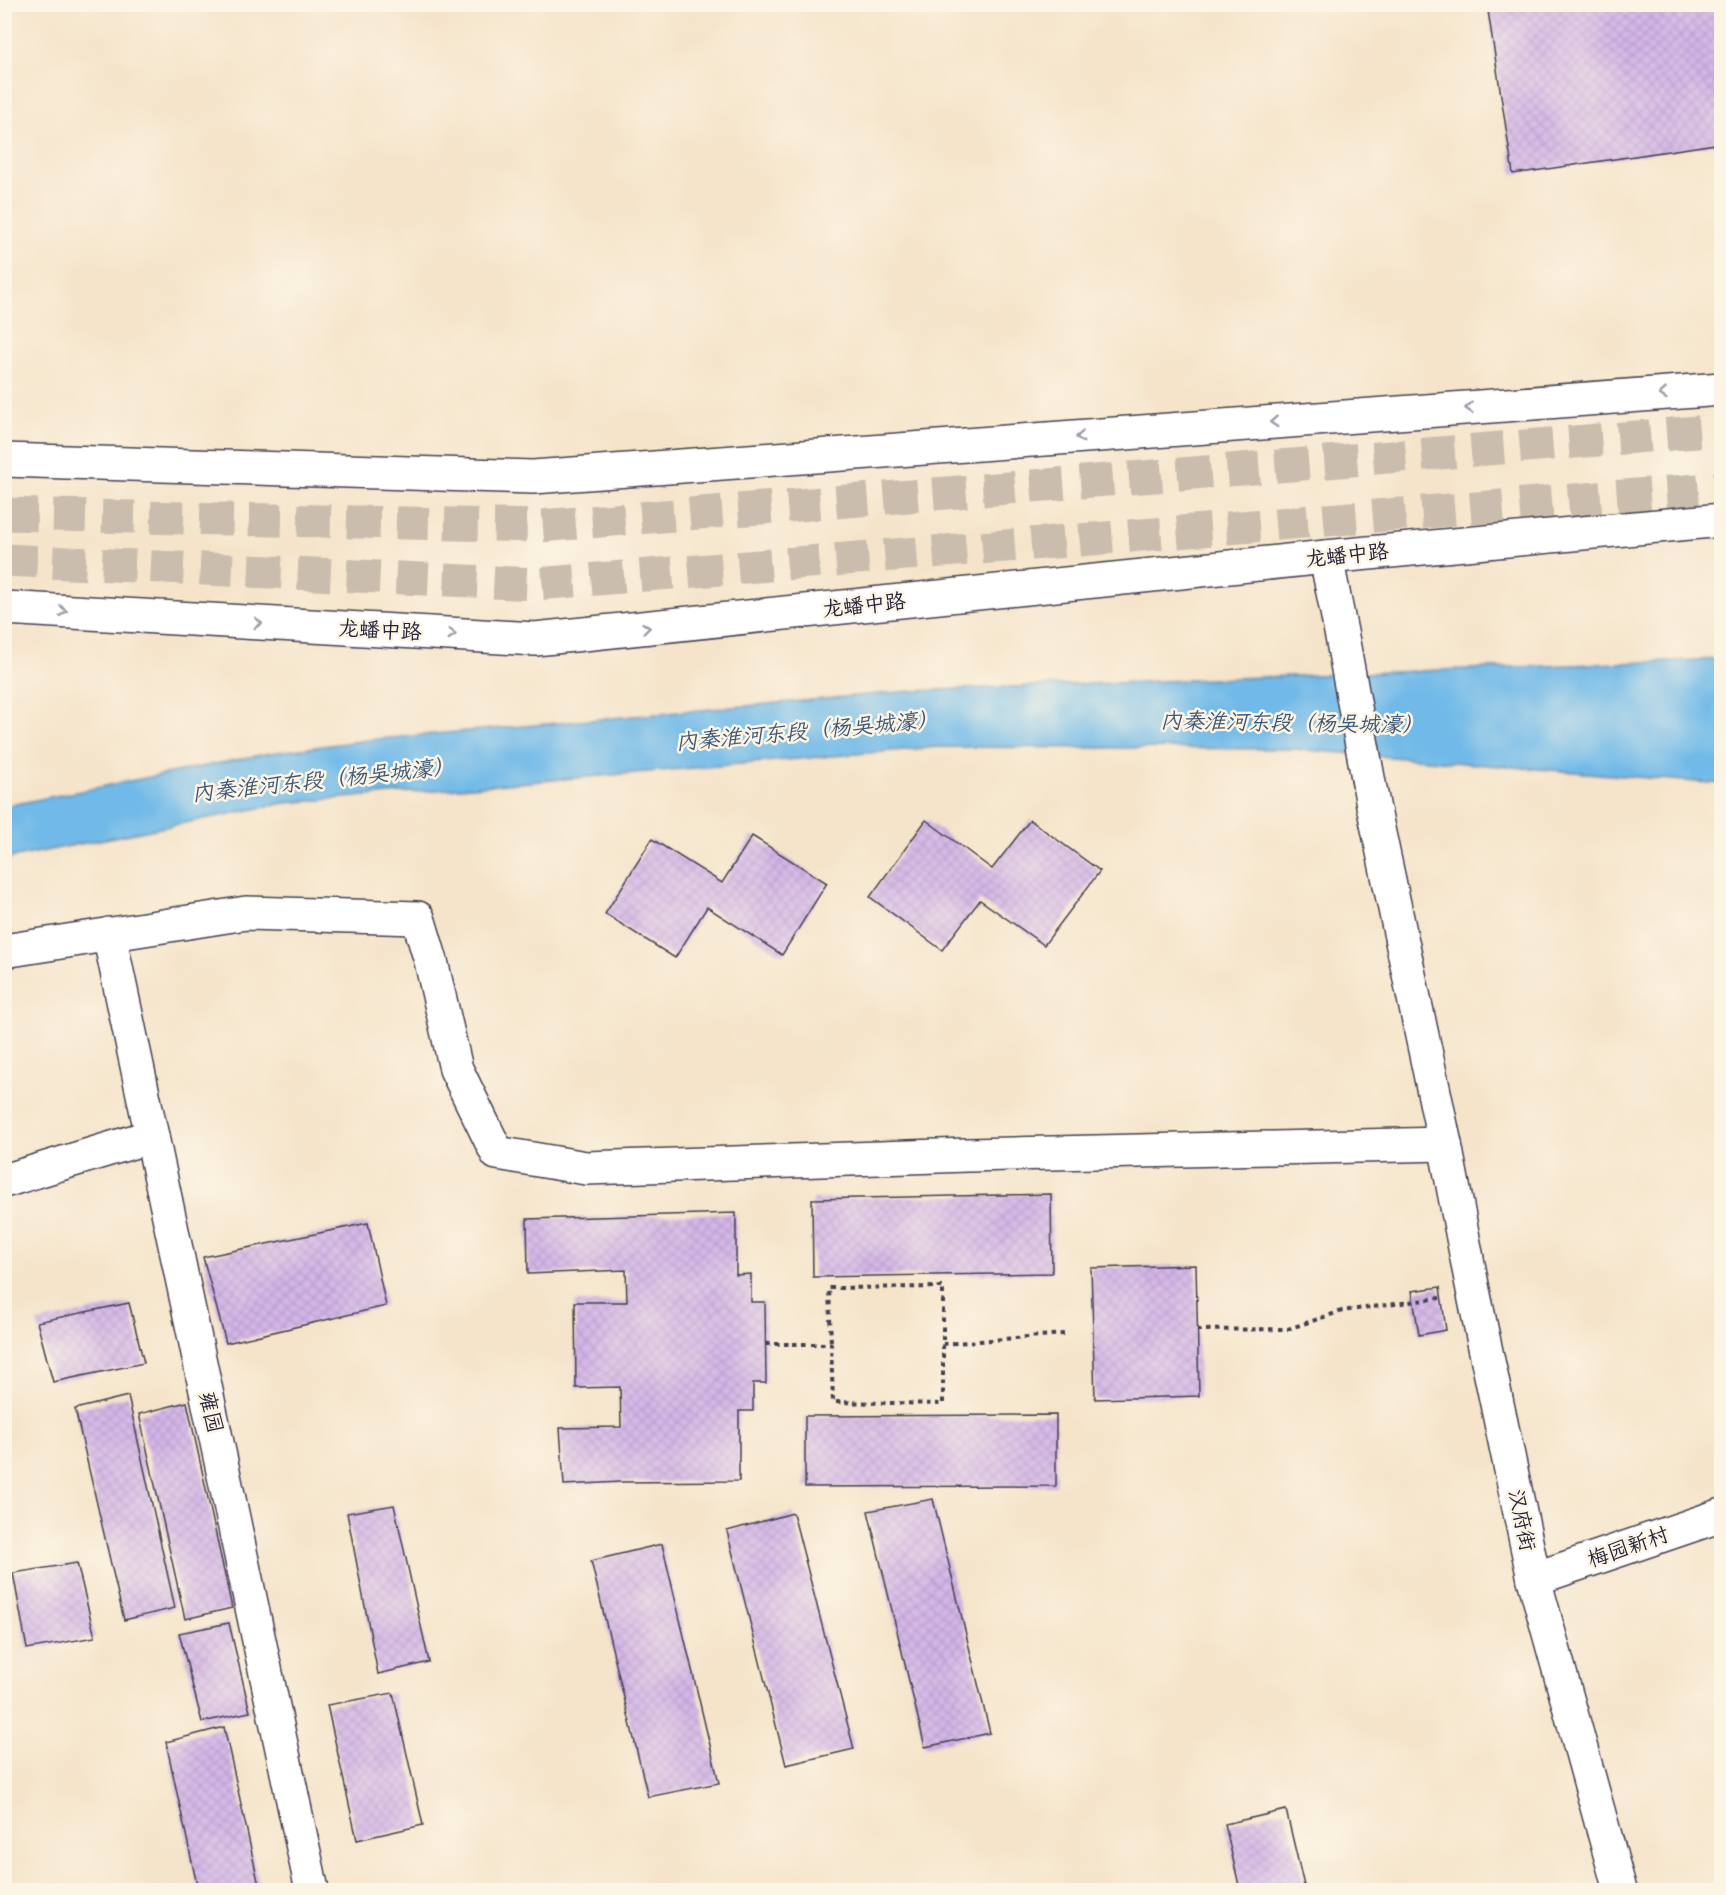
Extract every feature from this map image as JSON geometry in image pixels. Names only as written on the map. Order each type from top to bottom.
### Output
[{"type":"street","points":[[4,460],[533,477],[1722,389]]},
{"type":"street","name":"龙蟠中路","points":[[4,608],[535,639],[1326,557],[1722,520]]},
{"type":"street","name":"汉府街","points":[[1326,557],[1344,642],[1372,805],[1445,1144],[1473,1290],[1534,1579],[1620,1890]]},
{"type":"street","points":[[4,951],[246,913],[418,918],[431,961],[456,1069],[497,1153],[586,1168],[967,1155],[1445,1144]]},
{"type":"street","name":"雍园","points":[[109,934],[312,1890]]},
{"type":"street","points":[[4,1181],[152,1136]]},
{"type":"street","name":"梅园新村","points":[[1534,1579],[1722,1515]]},
{"type":"path","points":[[943,1287],[943,1404],[834,1402],[831,1344],[830,1288],[943,1287]]},
{"type":"path","points":[[1197,1330],[1288,1329],[1342,1311],[1406,1304],[1473,1290]]},
{"type":"path","points":[[943,1344],[1064,1334]]},
{"type":"path","points":[[766,1344],[831,1344]]},
{"type":"water","name":"内秦淮河东段（杨吴城濠）","points":[[1721,659],[1721,784],[1294,749],[938,747],[284,803],[5,859],[5,806],[270,753],[368,740],[911,691]]},
{"type":"building","points":[[1487,4],[1722,4],[1722,143],[1513,174]]},
{"type":"building","points":[[926,820],[992,869],[1030,820],[1100,871],[1044,945],[980,900],[942,950],[870,897]]},
{"type":"building","points":[[752,836],[827,883],[782,955],[707,907],[675,958],[605,914],[652,839],[722,883]]},
{"type":"building","points":[[1051,1194],[1052,1273],[813,1277],[812,1199]]},
{"type":"building","points":[[736,1213],[736,1275],[751,1274],[751,1302],[765,1302],[766,1383],[753,1383],[753,1411],[739,1411],[739,1481],[564,1485],[560,1428],[621,1427],[620,1387],[576,1388],[575,1302],[627,1302],[626,1270],[528,1274],[527,1219]]},
{"type":"building","points":[[368,1223],[386,1306],[226,1343],[203,1257]]},
{"type":"building","points":[[1196,1265],[1199,1396],[1095,1399],[1091,1268]]},
{"type":"building","points":[[1440,1287],[1446,1330],[1419,1335],[1412,1291]]},
{"type":"building","points":[[129,1303],[144,1363],[53,1382],[37,1322]]},
{"type":"building","points":[[128,1396],[175,1608],[124,1620],[75,1409]]},
{"type":"building","points":[[187,1402],[232,1608],[185,1619],[139,1414]]},
{"type":"building","points":[[1056,1415],[1056,1486],[805,1487],[805,1416]]},
{"type":"building","points":[[933,1499],[990,1733],[925,1747],[868,1511]]},
{"type":"building","points":[[394,1505],[429,1662],[378,1674],[347,1513]]},
{"type":"building","points":[[793,1513],[854,1749],[786,1765],[727,1531]]},
{"type":"building","points":[[662,1544],[719,1783],[648,1797],[591,1561]]},
{"type":"building","points":[[77,1563],[95,1637],[27,1649],[13,1573]]},
{"type":"building","points":[[229,1623],[250,1712],[202,1722],[179,1633]]},
{"type":"building","points":[[393,1693],[423,1825],[357,1840],[327,1705]]},
{"type":"building","points":[[224,1727],[260,1890],[198,1890],[166,1742]]},
{"type":"building","points":[[1286,1810],[1305,1890],[1240,1890],[1225,1824]]},
{"type":"tunnel","points":[[4,514],[540,526],[1722,430]]},
{"type":"tunnel","points":[[4,560],[536,584],[1722,488]]}]
